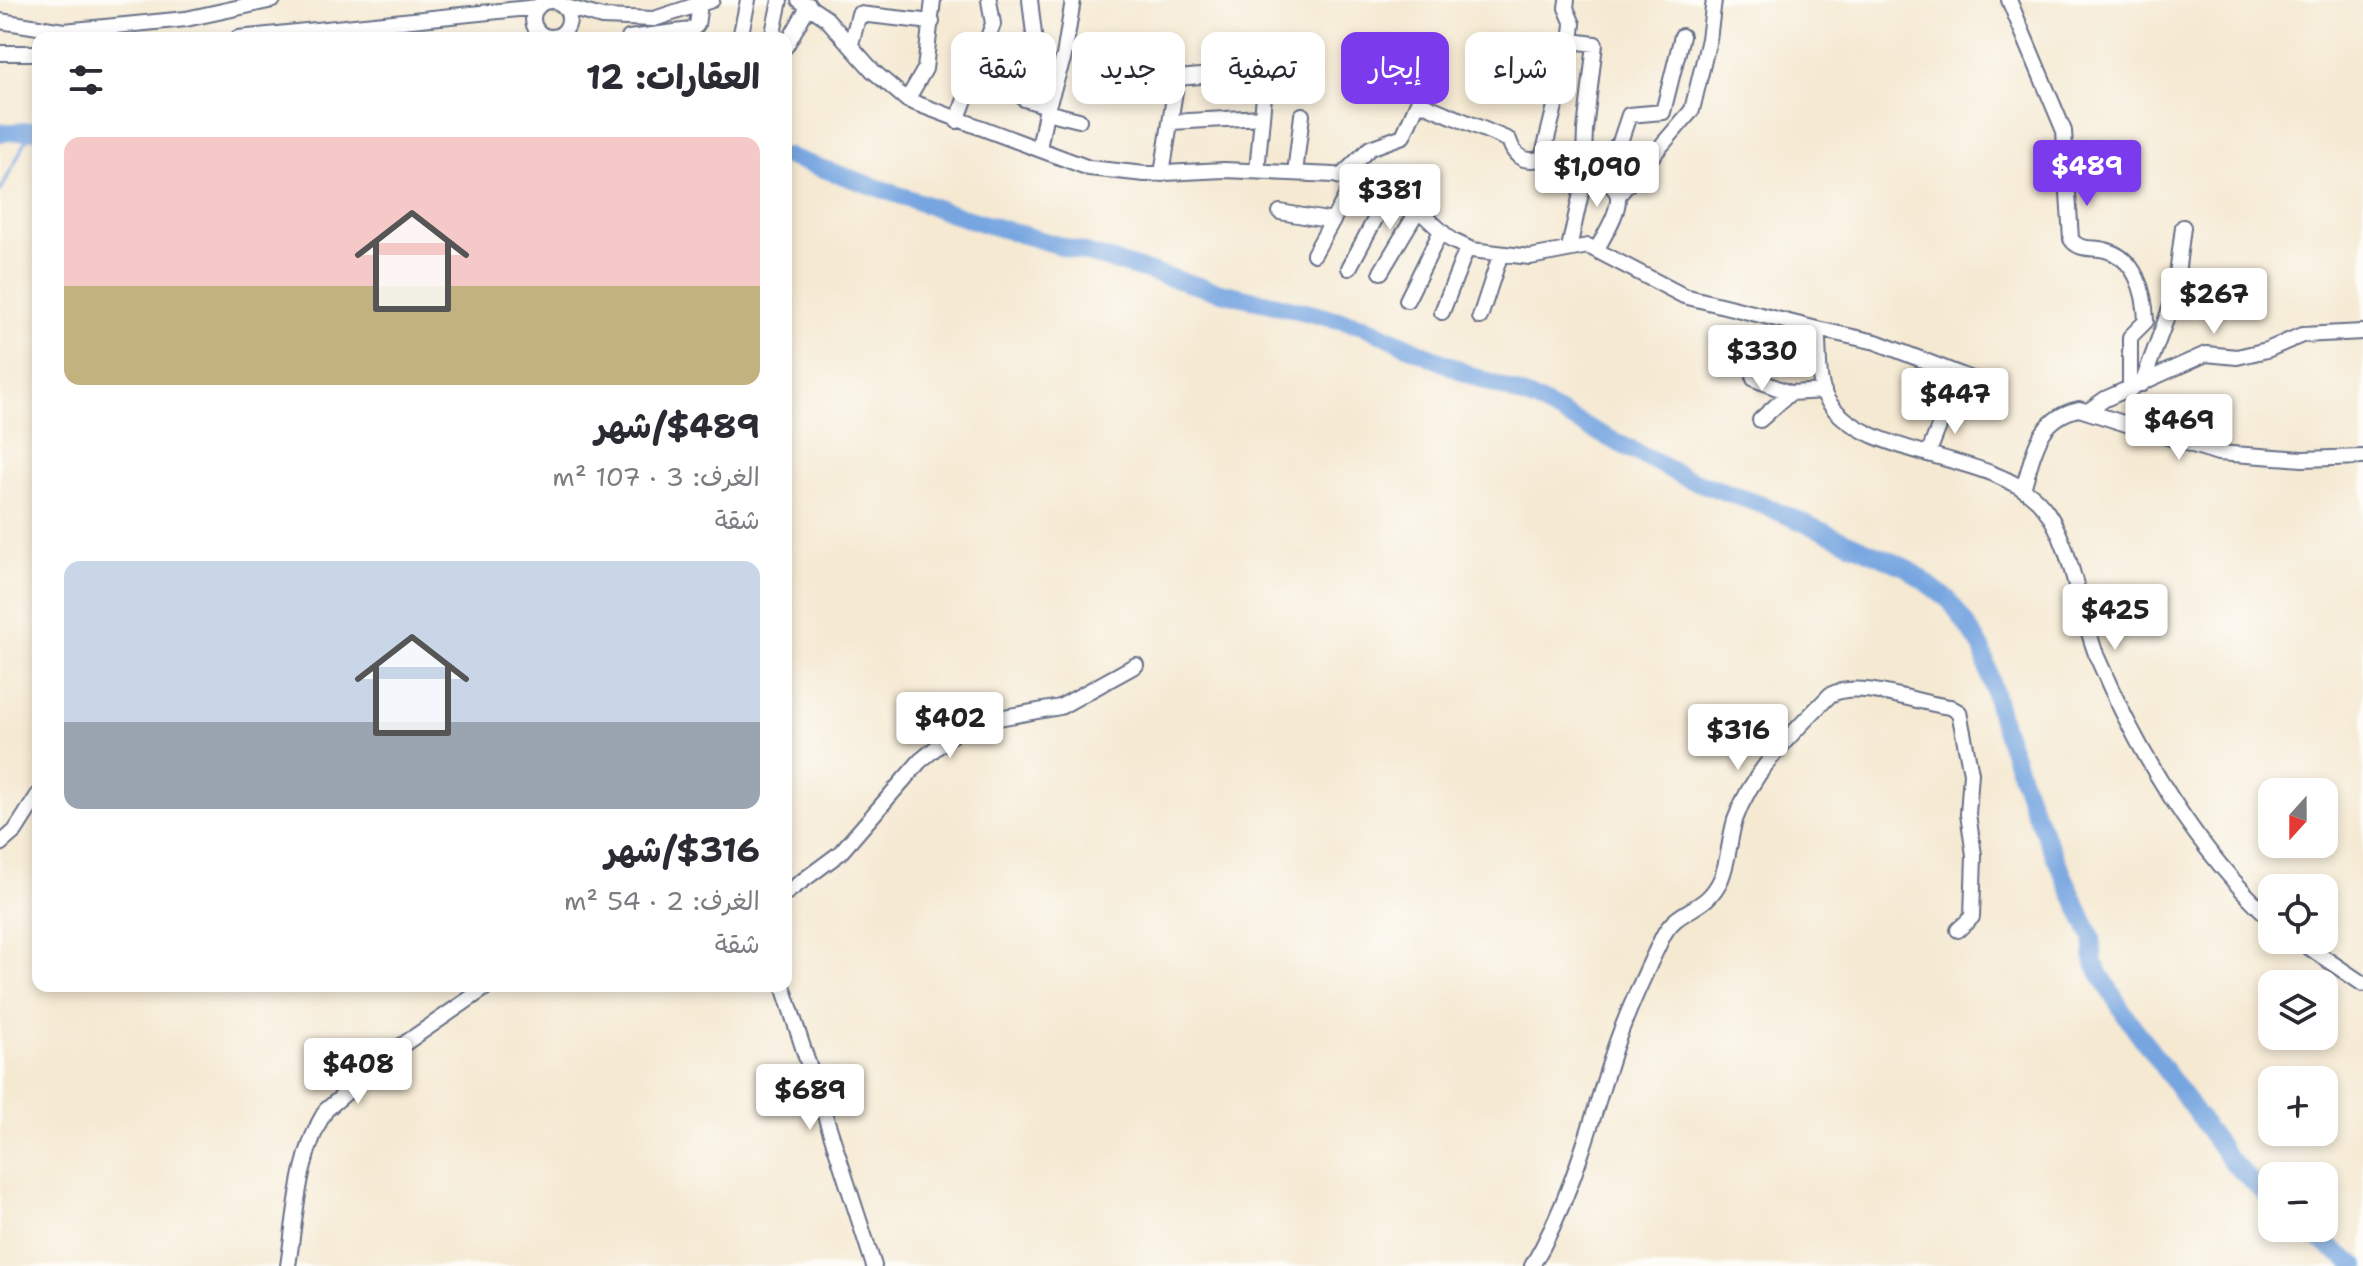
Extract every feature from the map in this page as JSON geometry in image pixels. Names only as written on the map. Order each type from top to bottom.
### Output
[{"type":"street","points":[[198,0],[200,16]]},
{"type":"street","points":[[0,21],[64,31],[200,16],[239,4],[273,0]]},
{"type":"street","points":[[741,32],[748,0]]},
{"type":"street","points":[[773,32],[780,0]]},
{"type":"street","points":[[907,100],[925,69],[933,0]]},
{"type":"street","points":[[957,121],[993,24],[989,0]]},
{"type":"street","points":[[1030,0],[1034,32]]},
{"type":"street","points":[[1039,149],[1049,79],[1073,0]]},
{"type":"street","points":[[1567,0],[1572,32]]},
{"type":"street","points":[[1597,249],[1618,196],[1692,110],[1709,39],[1714,0]]},
{"type":"street","points":[[2009,0],[2064,131],[2067,206],[2073,243],[2119,255],[2130,265],[2139,282],[2146,321],[2130,337],[2136,387]]},
{"type":"street","points":[[290,32],[394,20],[500,14],[544,3],[602,17],[654,19],[706,2]]},
{"type":"street","points":[[676,32],[691,30],[697,25],[706,2]]},
{"type":"street","points":[[792,32],[804,2],[851,44],[873,71],[907,100],[1089,168],[1162,174],[1257,171],[1348,178],[1389,193],[1418,210],[1441,231],[1467,248],[1500,256],[1530,257],[1588,246],[1672,291],[1876,342],[1990,386]]},
{"type":"street","points":[[534,23],[544,3]]},
{"type":"street","points":[[566,7],[567,27]]},
{"type":"street","points":[[851,44],[860,7],[932,22]]},
{"type":"street","points":[[500,14],[534,23],[539,32]]},
{"type":"street","points":[[563,32],[567,27],[602,17]]},
{"type":"street","points":[[1587,173],[1620,142],[1629,115],[1663,112],[1682,36]]},
{"type":"street","points":[[1569,248],[1587,173],[1595,44],[1576,42]]},
{"type":"street","points":[[0,53],[32,53]]},
{"type":"street","points":[[1162,174],[1177,78],[1255,72],[1263,75],[1257,171]]},
{"type":"street","points":[[1314,254],[1333,221],[1348,178],[1370,148],[1403,136],[1418,102],[1509,140],[1514,152],[1526,160],[1542,159],[1606,181],[1618,196]]},
{"type":"street","points":[[1036,104],[1079,120]]},
{"type":"street","points":[[1542,159],[1556,104]]},
{"type":"street","points":[[1295,173],[1302,115]]},
{"type":"street","points":[[1171,122],[1262,117]]},
{"type":"street","points":[[1349,268],[1389,193]]},
{"type":"street","points":[[1381,272],[1418,210]]},
{"type":"street","points":[[1280,212],[1333,221]]},
{"type":"street","points":[[2136,387],[2174,298],[2183,227]]},
{"type":"street","points":[[1407,300],[1441,231]]},
{"type":"street","points":[[1442,312],[1467,248]]},
{"type":"street","points":[[1480,317],[1500,256]]},
{"type":"street","points":[[1817,329],[1827,400],[1860,429],[2023,489],[2048,515],[2065,555],[2098,661],[2170,794],[2236,887],[2258,907]]},
{"type":"street","points":[[2088,411],[2105,399],[2206,354],[2237,357],[2267,350],[2302,335],[2363,332]]},
{"type":"street","points":[[1754,379],[1790,393],[1824,391]]},
{"type":"street","points":[[1760,420],[1790,393]]},
{"type":"street","points":[[1928,454],[1948,404]]},
{"type":"street","points":[[2023,489],[2044,428],[2058,415],[2079,409],[2218,453],[2303,459],[2363,457]]},
{"type":"street","points":[[792,889],[840,853],[920,761],[971,719],[993,719],[1060,707],[1136,665]]},
{"type":"street","points":[[1532,1266],[1564,1202],[1624,1023],[1664,934],[1679,916],[1701,906],[1711,897],[1729,854],[1736,819],[1763,765],[1830,695],[1840,690],[1866,690],[1950,707],[1959,712],[1971,773],[1968,814],[1974,855],[1972,917],[1958,930]]},
{"type":"street","points":[[0,844],[15,831],[32,804]]},
{"type":"street","points":[[2319,954],[2363,984]]},
{"type":"street","points":[[288,1266],[304,1165],[318,1123],[326,1110],[401,1046],[479,992]]},
{"type":"street","points":[[785,992],[874,1266]]},
{"type":"waterway","points":[[0,133],[32,130]]},
{"type":"waterway","points":[[0,192],[30,132]]},
{"type":"waterway","points":[[792,158],[965,218],[1209,289],[1364,326],[1468,374],[1537,401],[1686,478],[1765,506],[1907,568],[1950,601],[1982,648],[2003,726],[2032,807],[2092,937],[2094,963],[2123,1012],[2230,1160],[2258,1187]]},
{"type":"waterway","points":[[2323,1242],[2357,1266]]}]
